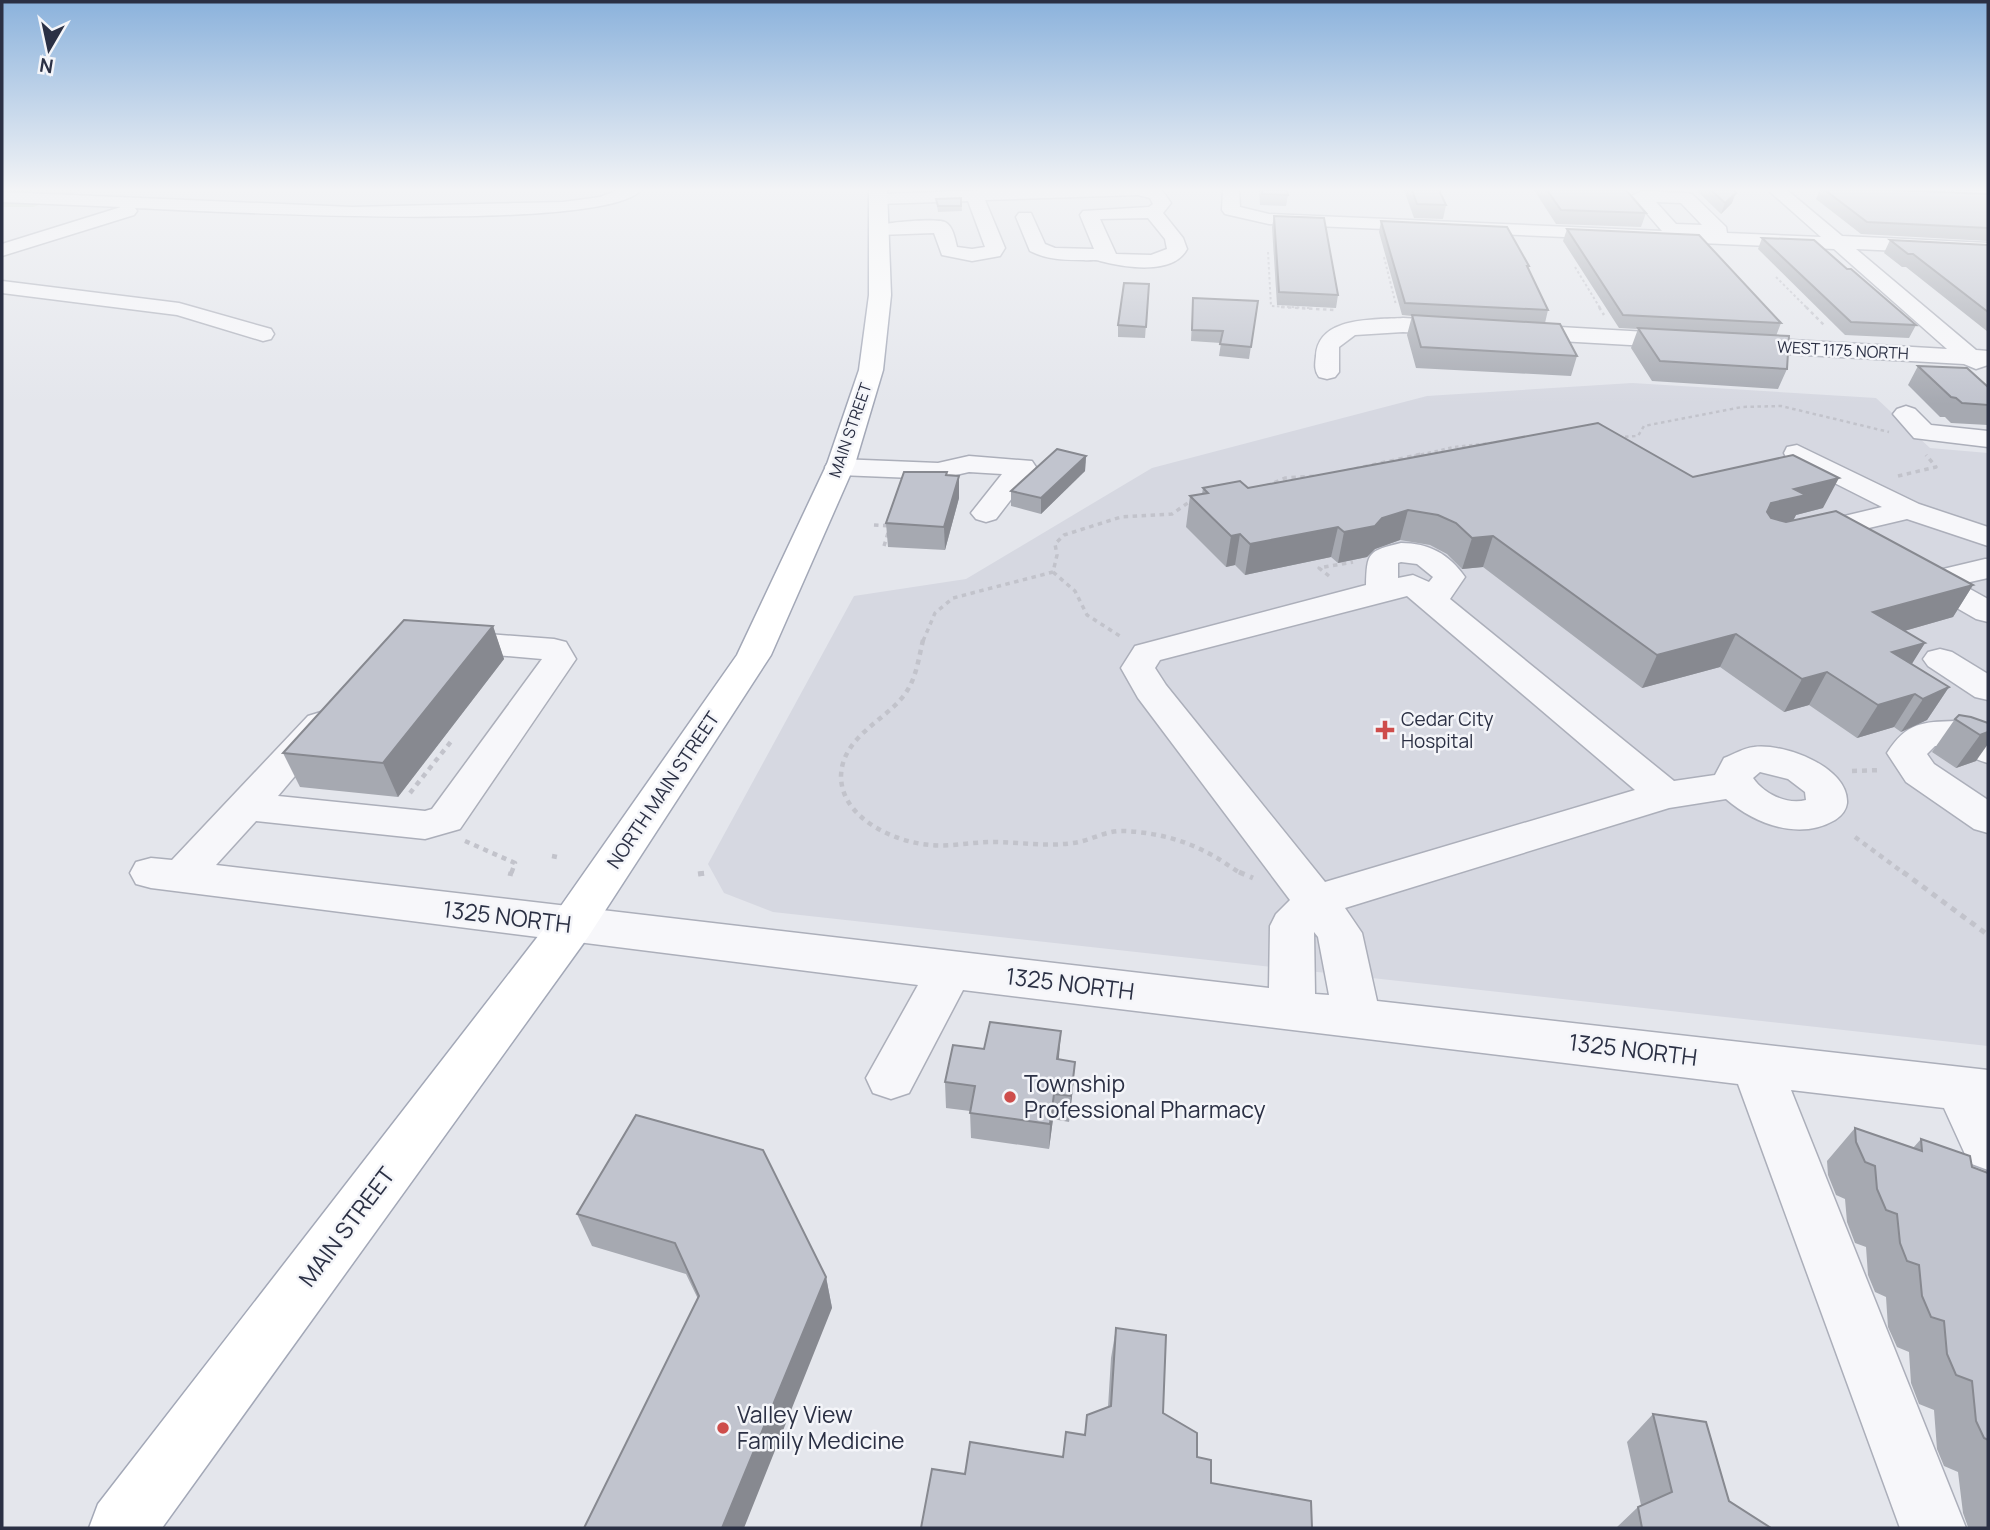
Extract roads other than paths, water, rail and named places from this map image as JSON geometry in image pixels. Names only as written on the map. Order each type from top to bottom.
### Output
[{"type":"main road","name":"MAIN STREET","points":[[754,655],[839,467],[871,370],[880,295],[879,261]]},
{"type":"main road","name":"NORTH MAIN STREET","points":[[572,925],[754,655]]},
{"type":"main road","name":"MAIN STREET","points":[[122,1528],[572,925]]},
{"type":"street","points":[[1861,261],[1982,363]]},
{"type":"street","points":[[2,287],[179,309],[263,334]]},
{"type":"street","points":[[1366,309],[1381,327]]},
{"type":"street","name":"WEST 1175 NORTH","points":[[1327,372],[1328,345],[1349,329],[1403,325],[1475,337],[1583,328],[1620,338],[1816,346],[1982,363]]},
{"type":"street","points":[[1906,415],[1923,432],[1988,439]]},
{"type":"street","points":[[1797,453],[1909,510],[1988,537]]},
{"type":"street","points":[[839,467],[938,471],[969,464],[1022,467],[986,513]]},
{"type":"street","points":[[1783,539],[1909,510]]},
{"type":"street","points":[[1988,569],[1933,581],[1988,612]]},
{"type":"street","points":[[1357,1017],[1340,933],[1151,690],[1138,668],[1147,653],[1372,575],[1413,585],[1666,795]]},
{"type":"street","points":[[246,806],[425,825],[446,819],[559,659],[554,649],[414,639]]},
{"type":"street","points":[[1940,659],[1988,689]]},
{"type":"street","points":[[246,806],[347,696]]},
{"type":"street","points":[[1988,751],[1956,733],[1925,734],[1906,753],[1920,773],[1988,819]]},
{"type":"street","points":[[1292,1011],[1292,926],[1316,901],[1666,795],[1735,785]]},
{"type":"street","name":"1325 NORTH","points":[[246,806],[166,875],[1974,1090]]},
{"type":"street","points":[[891,1078],[950,970]]},
{"type":"street","points":[[1756,1065],[1933,1528]]},
{"type":"street","points":[[1974,1090],[1988,1146]]},
{"type":"place","name":"Cedar City Hospital","points":[[1385,730]]},
{"type":"place","name":"Township Professional Pharmacy","points":[[1010,1097]]},
{"type":"place","name":"Valley View Family Medicine","points":[[723,1428]]}]
